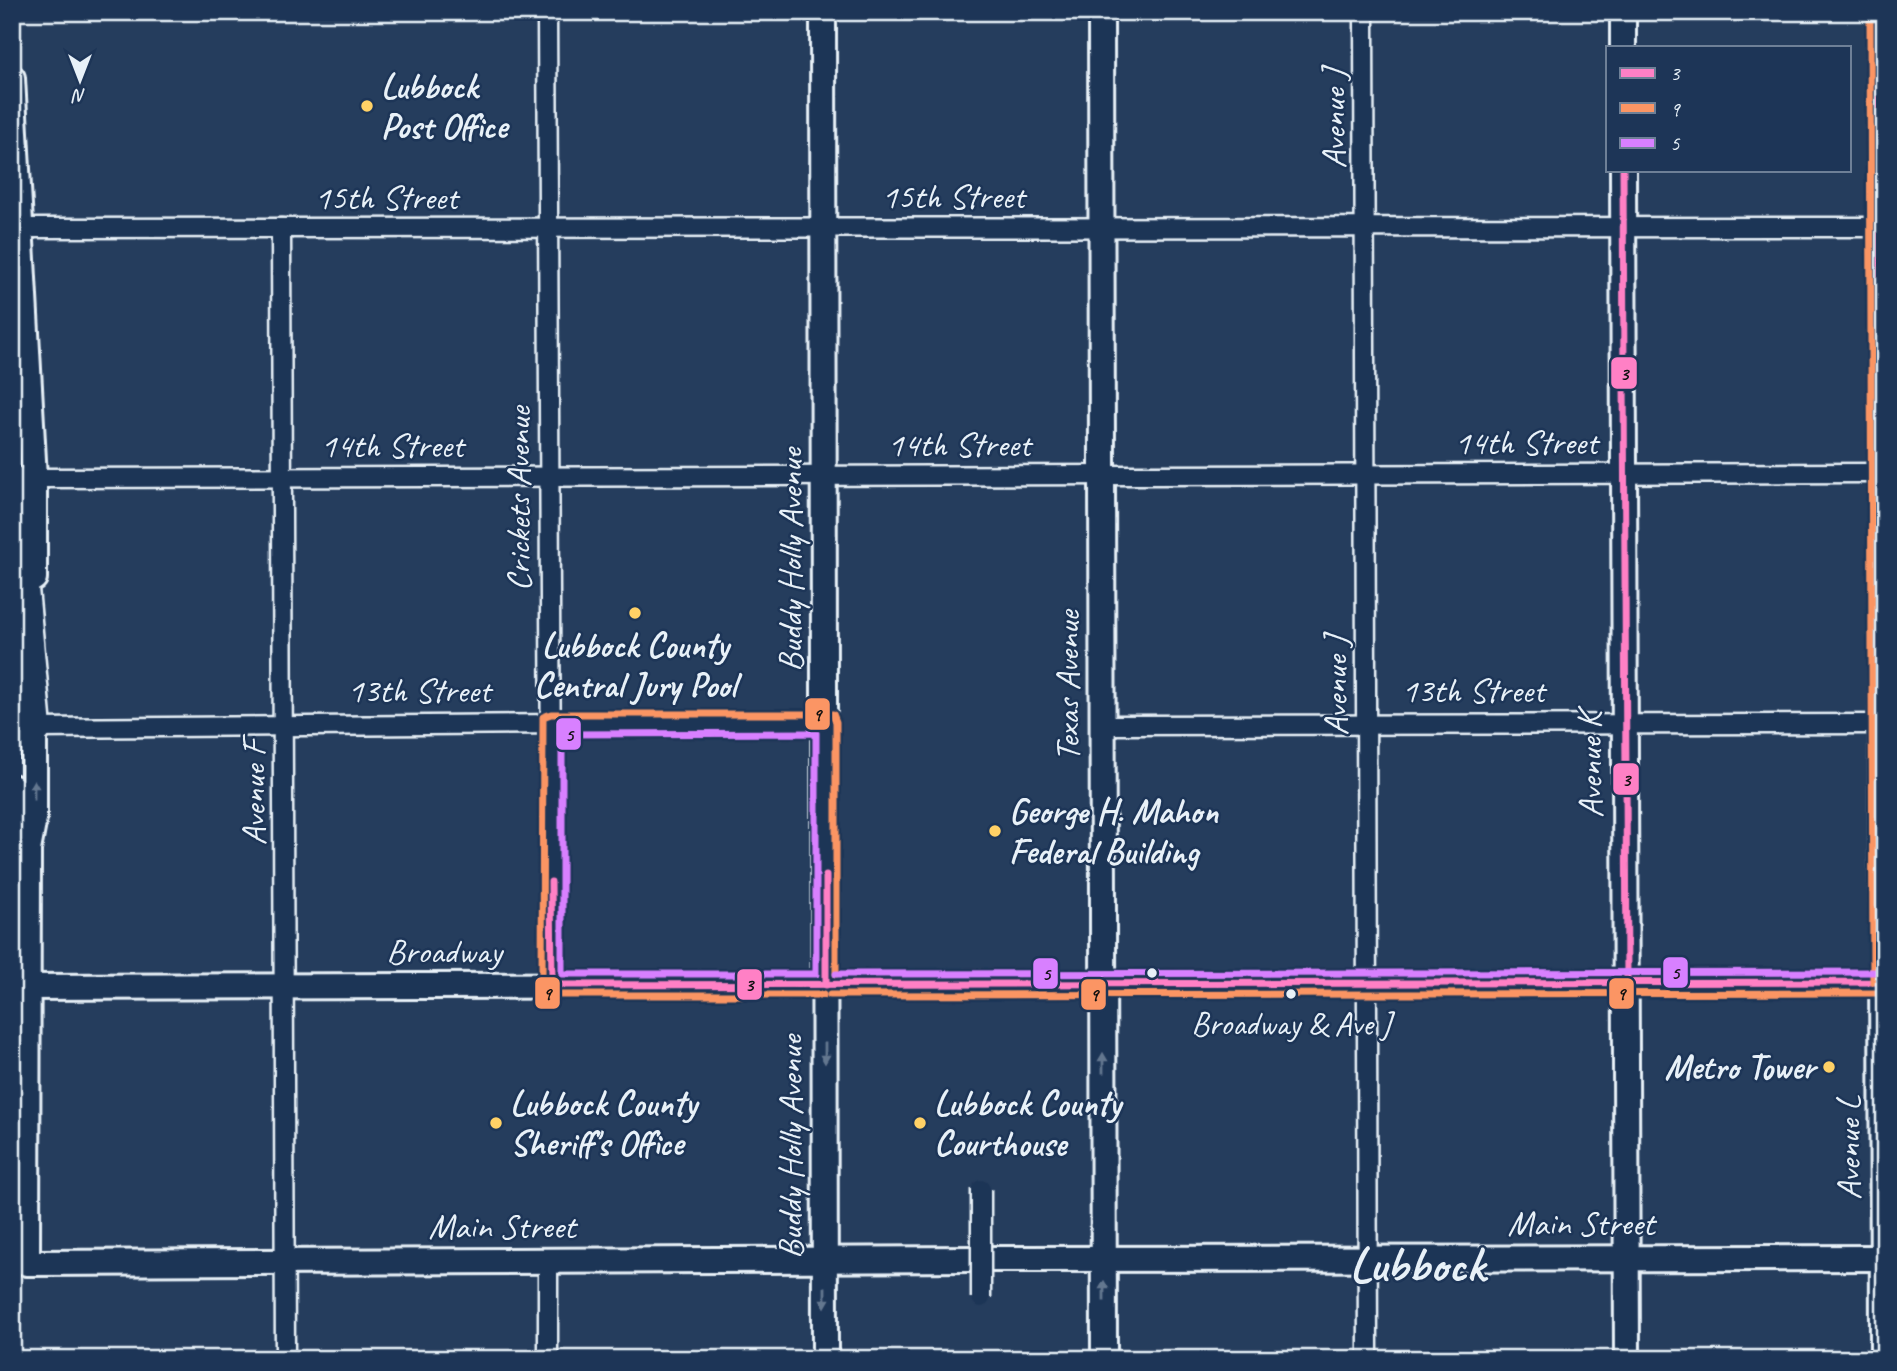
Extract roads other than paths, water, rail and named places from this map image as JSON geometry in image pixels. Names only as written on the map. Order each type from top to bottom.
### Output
[{"type":"highway","points":[[23,480],[23,728]]},
{"type":"main road","name":"Buddy Holly Avenue","points":[[823,12],[825,1359]]},
{"type":"main road","name":"Texas Avenue","points":[[1101,12],[1104,1359]]},
{"type":"main road","points":[[1623,12],[1623,46]]},
{"type":"main road","name":"Avenue L","points":[[1880,12],[1883,1359]]},
{"type":"main road","points":[[12,78],[22,228],[23,480]]},
{"type":"main road","name":"Avenue K","points":[[1623,172],[1628,982],[1627,1359]]},
{"type":"main road","points":[[20,987],[27,850],[34,818],[23,728]]},
{"type":"main road","points":[[12,787],[27,850]]},
{"type":"main road","name":"Broadway","points":[[20,987],[1884,982]]},
{"type":"main road","name":"Main Street","points":[[20,987],[27,1263],[1884,1258]]},
{"type":"street","name":"Crickets Avenue","points":[[547,12],[552,985]]},
{"type":"street","name":"Avenue J","points":[[1364,12],[1368,1359]]},
{"type":"street","name":"15th Street","points":[[22,228],[1882,227]]},
{"type":"street","name":"Avenue F","points":[[281,228],[285,1359]]},
{"type":"street","name":"14th Street","points":[[23,480],[1883,473]]},
{"type":"street","name":"13th Street","points":[[23,728],[825,722]]},
{"type":"street","name":"13th Street","points":[[1102,725],[1883,724]]},
{"type":"street","points":[[981,1189],[981,1298]]},
{"type":"street","points":[[548,1260],[548,1359]]},
{"type":"place","name":"Lubbock Post Office","points":[[367,106]]},
{"type":"place","name":"Lubbock County Central Jury Pool","points":[[635,613]]},
{"type":"place","name":"George H. Mahon Federal Building","points":[[995,831]]},
{"type":"place","name":"Broadway & Ave J","points":[[1291,994]]},
{"type":"place","name":"Metro Tower","points":[[1829,1067]]},
{"type":"place","name":"Lubbock County Sheriff's Office","points":[[496,1123]]},
{"type":"place","name":"Lubbock County Courthouse","points":[[920,1123]]},
{"type":"district","name":"Lubbock","points":[[1417,1265]]}]
